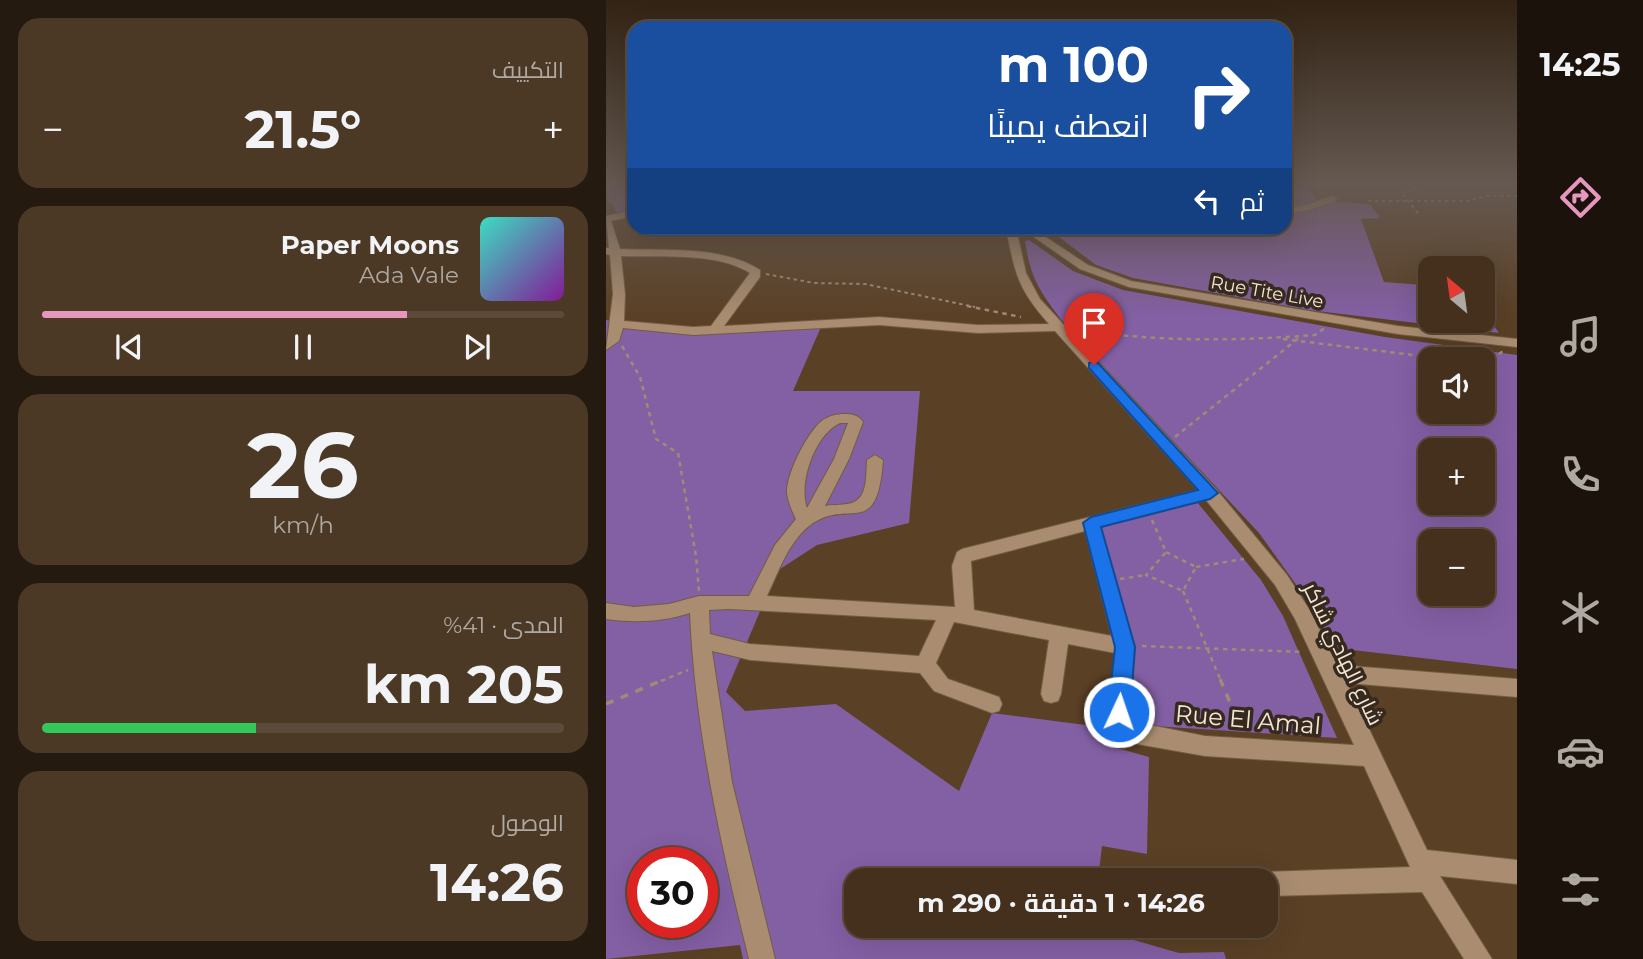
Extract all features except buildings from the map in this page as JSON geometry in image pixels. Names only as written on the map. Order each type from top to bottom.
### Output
[{"type":"street","points":[[607,228],[618,284],[612,333],[714,331],[879,321],[978,329],[1058,326]]},
{"type":"street","name":"شارع الهادي شاكر","points":[[1012,235],[1025,285],[1035,301],[1210,493],[1263,556],[1302,614],[1424,870],[1479,959]]},
{"type":"street","name":"Rue Tite Live","points":[[1036,235],[1073,261],[1112,279],[1190,296],[1328,320],[1512,343]]},
{"type":"street","points":[[610,252],[715,259],[747,265],[756,272],[714,331]]},
{"type":"street","points":[[755,602],[791,536],[808,519],[841,462],[856,422],[853,419],[830,421],[810,446],[795,488],[798,505],[808,519]]},
{"type":"street","points":[[808,519],[836,510],[850,511],[864,505],[869,499],[875,478],[875,460]]},
{"type":"street","points":[[925,665],[956,615],[965,592],[961,566],[963,557],[1210,493]]},
{"type":"street","name":"Rue El Amal","points":[[1091,523],[1125,647],[1119,712],[1127,729],[1159,738],[1249,750],[1368,756]]},
{"type":"street","points":[[606,611],[634,615],[668,612],[699,603],[755,602],[956,615],[1125,647]]},
{"type":"street","points":[[699,603],[700,665],[723,787],[762,959]]},
{"type":"street","points":[[1051,694],[1059,636]]},
{"type":"street","points":[[700,640],[750,652],[925,665],[941,685],[992,704]]},
{"type":"street","points":[[1332,673],[1518,688]]},
{"type":"street","points":[[1278,883],[1424,870],[1518,872]]},
{"type":"path","points":[[756,272],[814,283],[865,284],[1029,319]]},
{"type":"path","points":[[1058,326],[1109,335],[1212,341],[1315,335],[1325,330],[1328,320]]},
{"type":"path","points":[[612,333],[640,377],[656,439],[678,453],[680,477],[699,561],[699,603]]},
{"type":"path","points":[[1163,442],[1188,429],[1194,420],[1300,337]]},
{"type":"path","points":[[1279,338],[1294,342],[1418,355]]},
{"type":"path","points":[[1495,358],[1512,343]]},
{"type":"path","points":[[1148,509],[1166,552],[1196,567],[1263,556]]},
{"type":"path","points":[[1146,575],[1166,552]]},
{"type":"path","points":[[1183,591],[1196,567]]},
{"type":"path","points":[[1106,581],[1146,575],[1183,591],[1249,750]]},
{"type":"path","points":[[1125,647],[1320,651]]},
{"type":"path","points":[[606,704],[700,665]]},
{"type":"shaded area","points":[[1292,228],[1364,228],[1384,282],[1418,285],[1418,323],[1309,310],[1133,278],[1096,265],[1056,235],[1292,235]]},
{"type":"shaded area","points":[[1029,240],[1073,271],[1123,290],[1385,337],[1458,347],[1418,347],[1418,424],[1495,424],[1495,352],[1517,355],[1517,669],[1335,648],[1315,611],[1259,533],[1066,326],[1039,287],[1025,241]]},
{"type":"shaded area","points":[[606,320],[679,329],[821,327],[793,391],[920,391],[909,523],[817,545],[777,571],[726,692],[745,711],[836,704],[959,791],[992,713],[1101,727],[1110,746],[1149,757],[1147,854],[1102,846],[1099,868],[844,868],[844,938],[1127,938],[1179,953],[1224,952],[1226,959],[743,959],[740,945],[606,959]]},
{"type":"shaded area","points":[[1197,502],[1261,580],[1283,616],[1337,738],[1138,725],[1131,646],[1099,524]]},
{"type":"route","points":[[1094,365],[1210,493],[1091,523],[1125,647],[1119,712]]}]
